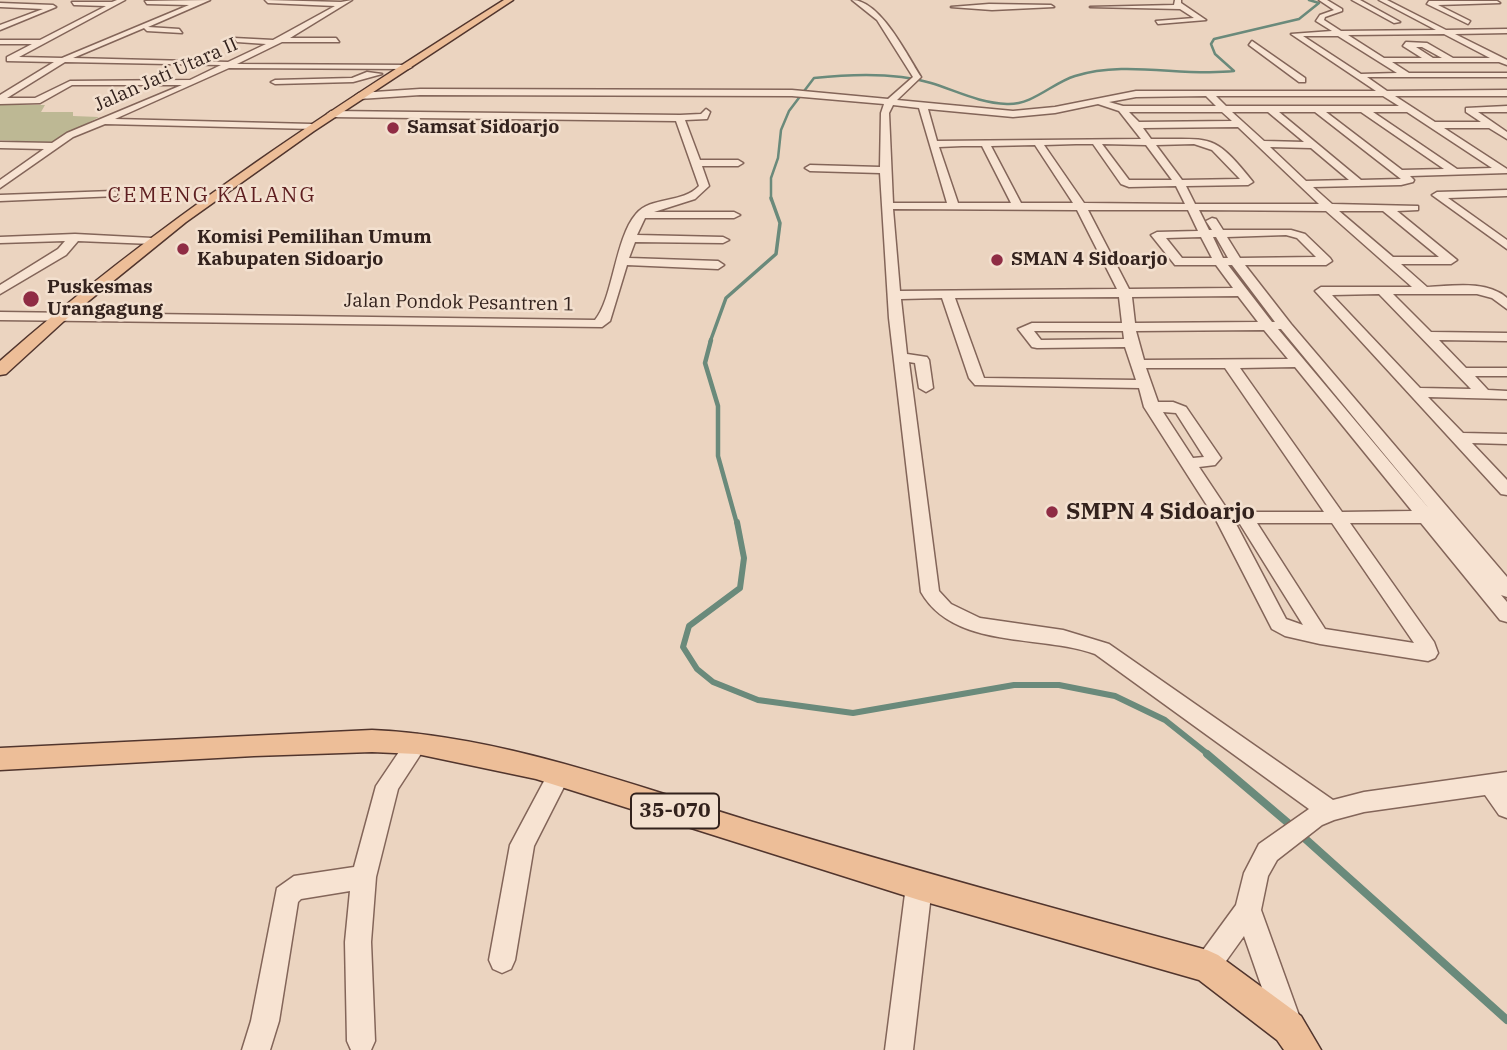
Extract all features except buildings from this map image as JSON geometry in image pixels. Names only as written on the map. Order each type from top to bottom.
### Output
[{"type":"main road","points":[[0,370],[56,319],[152,242],[314,125],[396,75],[509,0]]},
{"type":"main road","name":"35-070","points":[[0,759],[254,745],[372,741],[417,743],[559,775],[919,886],[1207,966],[1296,1039]]},
{"type":"street","points":[[855,0],[880,19],[914,81],[891,101],[884,117],[885,170],[894,295],[930,592],[942,608],[958,617],[989,625],[1078,639],[1102,649],[1322,815]]},
{"type":"street","points":[[982,0],[1000,17]]},
{"type":"street","points":[[1322,0],[1352,16]]},
{"type":"street","points":[[1355,0],[1396,22]]},
{"type":"street","points":[[1381,0],[1505,60]]},
{"type":"street","points":[[1390,0],[1429,22]]},
{"type":"street","points":[[268,1],[345,2]]},
{"type":"street","points":[[74,3],[118,2]]},
{"type":"street","points":[[10,59],[118,2]]},
{"type":"street","points":[[147,2],[203,2]]},
{"type":"street","points":[[0,100],[65,59],[203,2]]},
{"type":"street","name":"Jalan Jati Utara II","points":[[0,185],[78,131],[260,50],[345,2]]},
{"type":"street","points":[[1425,2],[1472,20]]},
{"type":"street","points":[[1425,2],[1497,3]]},
{"type":"street","points":[[1093,7],[1179,3],[1187,13],[1202,20],[1158,22]]},
{"type":"street","points":[[0,5],[53,6],[0,28]]},
{"type":"street","points":[[0,12],[18,5]]},
{"type":"street","points":[[954,7],[1051,7]]},
{"type":"street","points":[[1320,21],[1322,16],[1340,10]]},
{"type":"street","points":[[1447,12],[1496,12]]},
{"type":"street","points":[[1463,12],[1472,20]]},
{"type":"street","points":[[1106,16],[1187,13]]},
{"type":"street","points":[[1375,22],[1472,20]]},
{"type":"street","points":[[1320,21],[1342,22]]},
{"type":"street","points":[[1320,21],[1407,75]]},
{"type":"street","points":[[1495,22],[1507,22]]},
{"type":"street","points":[[140,28],[178,31]]},
{"type":"street","points":[[1506,169],[1445,125],[1295,34],[1507,32]]},
{"type":"street","points":[[1337,33],[1305,36],[1409,109],[1506,169]]},
{"type":"street","points":[[241,38],[336,40]]},
{"type":"street","points":[[0,42],[39,42]]},
{"type":"street","points":[[1252,43],[1303,85]]},
{"type":"street","points":[[1431,60],[1405,45],[1446,44]]},
{"type":"street","points":[[1424,45],[1453,60]]},
{"type":"street","points":[[260,50],[286,51]]},
{"type":"street","points":[[0,59],[327,67],[408,66]]},
{"type":"street","points":[[1383,60],[1505,60]]},
{"type":"street","points":[[314,80],[327,67]]},
{"type":"street","points":[[275,82],[353,80],[368,74],[396,75]]},
{"type":"street","points":[[1364,75],[1507,75]]},
{"type":"street","points":[[0,100],[33,102],[67,83],[190,82]]},
{"type":"street","points":[[1209,92],[1303,85],[1329,90],[1388,92]]},
{"type":"street","points":[[372,88],[558,92]]},
{"type":"street","points":[[351,101],[421,92],[759,91],[813,93],[1025,114],[1109,101],[1136,94],[1507,92]]},
{"type":"street","points":[[351,101],[558,92]]},
{"type":"street","points":[[351,101],[375,109],[401,112],[548,112],[558,92]]},
{"type":"street","points":[[1209,92],[1222,108],[1328,207],[1423,290]]},
{"type":"street","points":[[488,111],[500,96]]},
{"type":"street","points":[[375,109],[387,100]]},
{"type":"street","points":[[891,101],[936,106]]},
{"type":"street","points":[[960,108],[1019,111],[1109,101],[1222,108],[1409,109]]},
{"type":"street","points":[[1109,101],[1141,125],[1186,184],[1212,234],[1220,263],[1268,326],[1436,517],[1507,590]]},
{"type":"street","points":[[923,106],[954,207]]},
{"type":"street","points":[[1270,109],[1360,184]]},
{"type":"street","points":[[1306,184],[1409,180],[1317,109]]},
{"type":"street","points":[[1363,109],[1456,173]]},
{"type":"street","points":[[1507,109],[1469,110],[1507,136]]},
{"type":"street","points":[[331,114],[680,118],[702,117],[706,112]]},
{"type":"street","points":[[641,215],[701,191],[705,183],[695,163],[680,118]]},
{"type":"street","points":[[101,122],[174,126],[314,125]]},
{"type":"street","points":[[1141,125],[1240,124]]},
{"type":"street","points":[[1434,125],[1507,125]]},
{"type":"street","points":[[933,144],[1096,142],[1211,144],[1248,182],[1125,182],[1096,142]]},
{"type":"street","points":[[985,143],[1018,207]]},
{"type":"street","points":[[1038,143],[1081,207],[1125,293],[1131,343],[1152,407],[1224,518],[1279,624],[1292,631],[1320,637],[1428,653],[1427,647],[1230,364]]},
{"type":"street","points":[[1262,144],[1314,145]]},
{"type":"street","points":[[4,145],[53,146]]},
{"type":"street","points":[[695,163],[738,163]]},
{"type":"street","points":[[810,168],[885,170]]},
{"type":"street","points":[[1400,173],[1456,173],[1506,169]]},
{"type":"street","points":[[1505,199],[1490,193],[1437,195],[1505,242]]},
{"type":"street","points":[[0,198],[113,194]]},
{"type":"street","points":[[887,206],[1414,208]]},
{"type":"street","points":[[1385,207],[1451,260],[1390,261]]},
{"type":"street","points":[[641,215],[734,215]]},
{"type":"street","name":"Jalan Pondok Pesantren 1","points":[[56,319],[597,324],[603,321],[630,238],[641,215]]},
{"type":"street","points":[[1295,233],[1326,261],[1179,262],[1157,235],[1212,234],[1295,233]]},
{"type":"street","points":[[1212,234],[1436,517],[1507,615]]},
{"type":"street","points":[[0,240],[75,237],[152,242]]},
{"type":"street","points":[[0,290],[62,252],[75,237]]},
{"type":"street","points":[[630,238],[723,240]]},
{"type":"street","points":[[624,261],[718,265]]},
{"type":"street","points":[[1505,303],[1496,295],[1478,290],[1325,289],[1321,294],[1505,485]]},
{"type":"street","points":[[1382,290],[1483,394]]},
{"type":"street","points":[[894,295],[1244,292]]},
{"type":"street","points":[[947,295],[976,378],[980,382],[1143,384]]},
{"type":"street","points":[[1394,302],[1505,303]]},
{"type":"street","points":[[0,316],[56,319]]},
{"type":"street","points":[[1131,343],[1037,344],[1025,329],[1286,327]]},
{"type":"street","points":[[1426,336],[1507,337]]},
{"type":"street","points":[[902,357],[922,359],[926,388]]},
{"type":"street","points":[[1137,363],[1301,363]]},
{"type":"street","points":[[1461,372],[1507,372]]},
{"type":"street","points":[[1417,392],[1507,395]]},
{"type":"street","points":[[1152,407],[1173,407],[1181,410],[1213,458],[1209,462],[1186,463]]},
{"type":"street","points":[[1460,438],[1507,439]]},
{"type":"street","points":[[1224,518],[1436,517]]},
{"type":"street","points":[[1245,518],[1320,637]]},
{"type":"street","points":[[361,1041],[358,942],[364,877],[387,786],[417,743]]},
{"type":"street","points":[[502,960],[522,845],[559,775]]},
{"type":"street","points":[[1207,966],[1248,910],[1256,873],[1268,852],[1322,815],[1364,802],[1498,783],[1507,808]]},
{"type":"street","points":[[256,1050],[265,1021],[286,896],[294,888],[364,877]]},
{"type":"street","points":[[899,1050],[919,886]]},
{"type":"street","points":[[1248,910],[1296,1039]]},
{"type":"shaded area","points":[[0,105],[45,105],[41,112],[73,112],[73,116],[99,117],[50,143],[0,140]]},
{"type":"waterway","points":[[771,198],[771,178],[778,158],[781,130],[789,111],[814,78],[858,75],[903,77],[931,83],[978,99],[1007,104],[1025,101],[1067,79],[1094,71],[1234,71],[1215,54],[1211,44],[1214,39],[1299,19],[1319,3],[1309,0]]},
{"type":"waterway","points":[[710,342],[726,298],[776,254],[780,223],[771,198]]},
{"type":"waterway","points":[[711,340],[705,363],[718,406],[718,456],[737,524]]},
{"type":"waterway","points":[[737,522],[744,558],[740,588],[689,626],[683,647],[697,669],[713,682],[758,700],[853,713],[1014,685],[1059,685],[1115,696],[1165,720],[1209,755]]},
{"type":"waterway","points":[[1207,754],[1294,828]]},
{"type":"waterway","points":[[1301,835],[1507,1020]]},
{"type":"place","name":"Samsat Sidoarjo","points":[[393,128]]},
{"type":"place","name":"Komisi Pemilihan Umum Kabupaten Sidoarjo","points":[[183,249]]},
{"type":"place","name":"SMAN 4 Sidoarjo","points":[[997,260]]},
{"type":"place","name":"Puskesmas Urangagung","points":[[31,299]]},
{"type":"place","name":"SMPN 4 Sidoarjo","points":[[1052,512]]},
{"type":"district","name":"CEMENG KALANG","points":[[212,196]]}]
